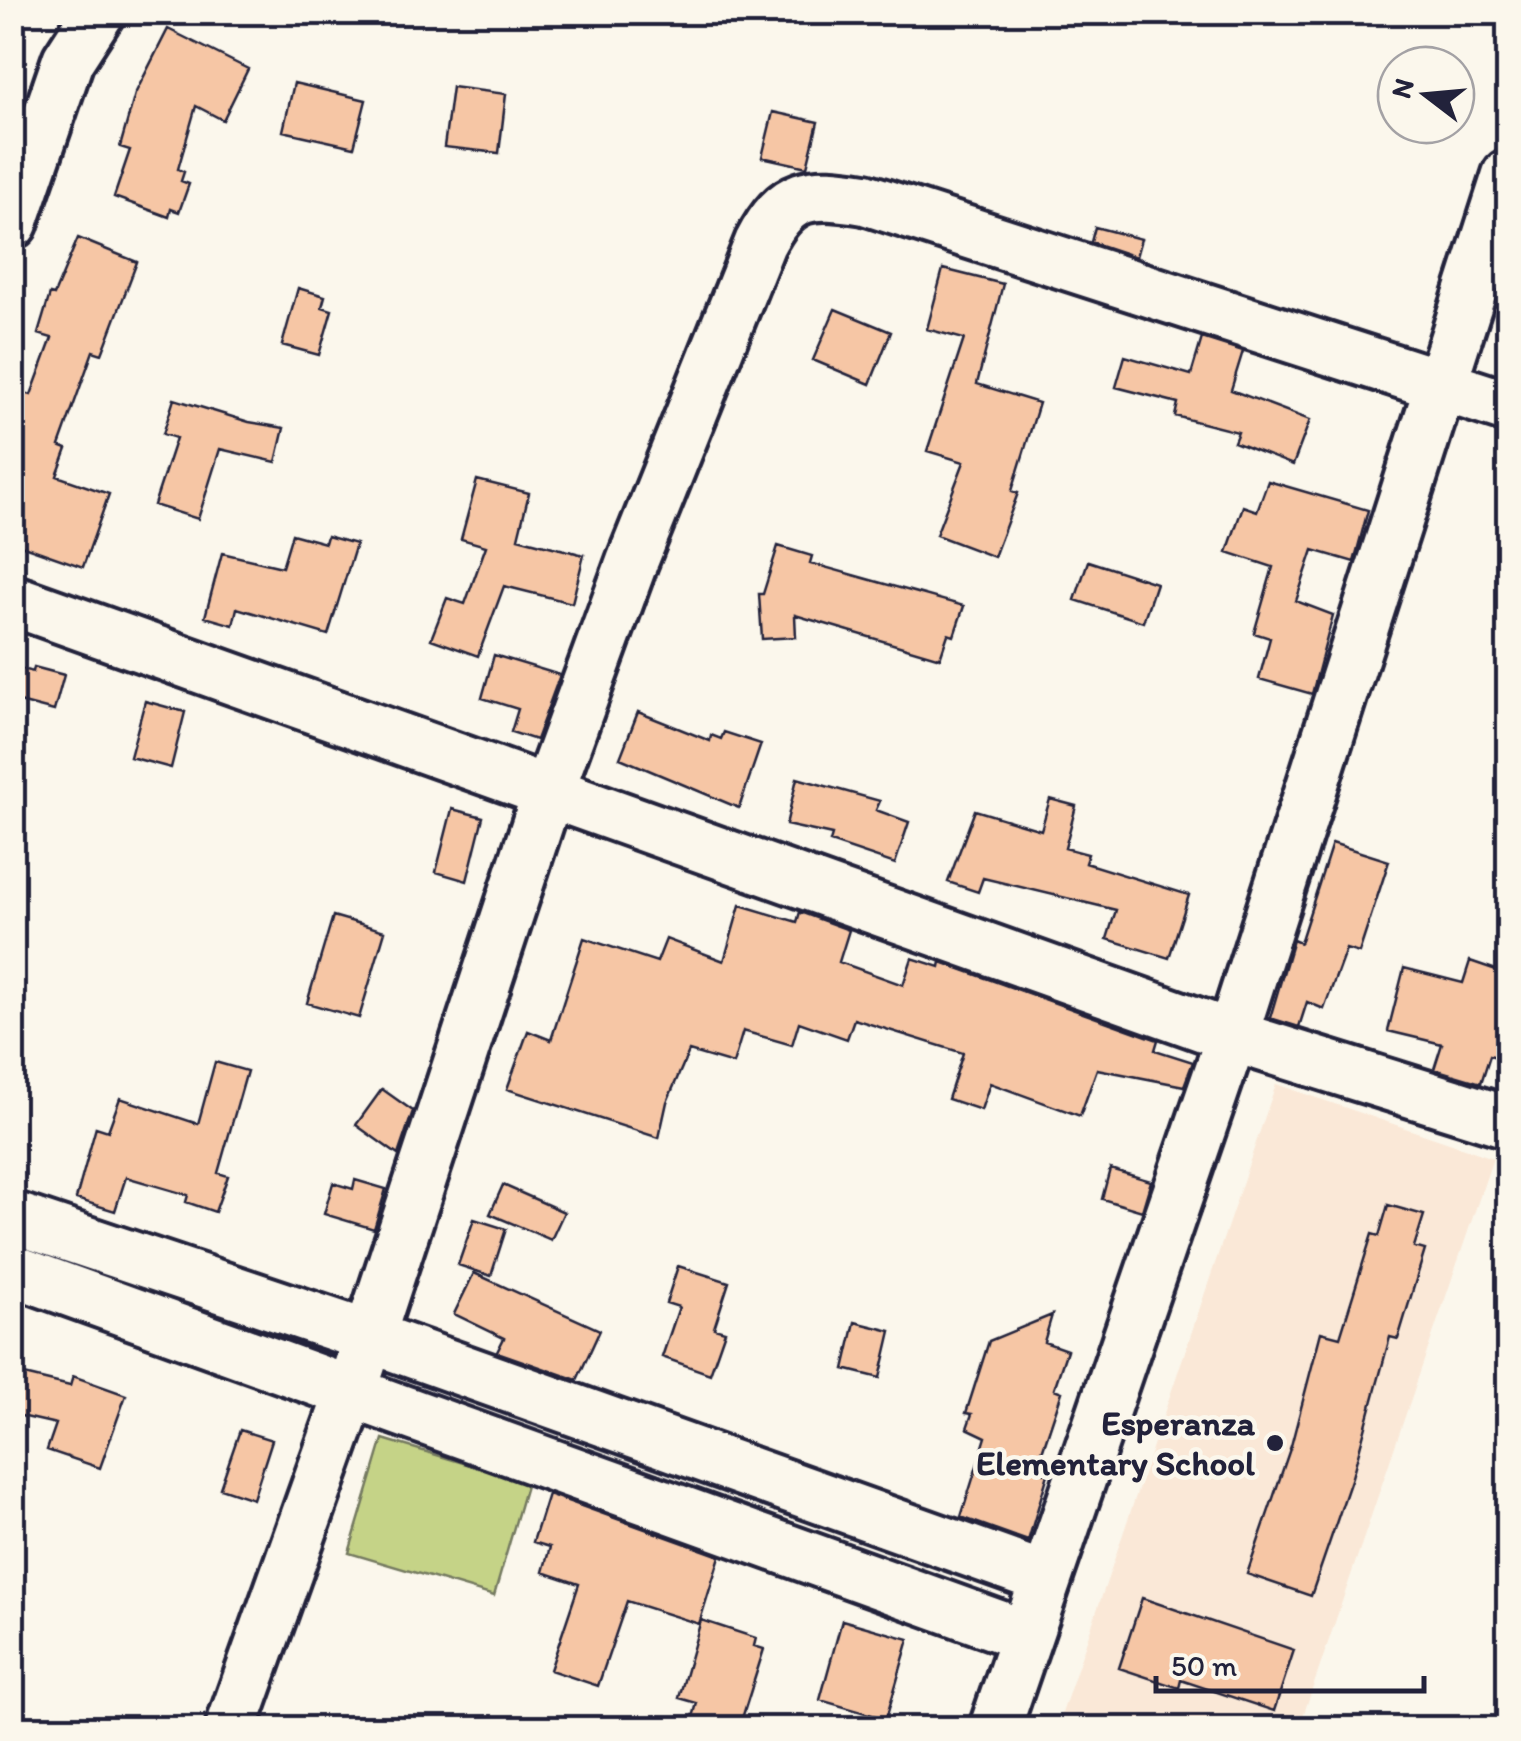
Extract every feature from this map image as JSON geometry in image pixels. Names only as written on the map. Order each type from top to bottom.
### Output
[{"type":"street","points":[[12,222],[68,60],[99,12]]},
{"type":"street","points":[[995,1728],[1232,1036],[1508,174]]},
{"type":"street","points":[[231,1728],[352,1389],[366,1336],[548,792],[632,562],[773,219],[788,204],[810,194],[865,198],[1508,407]]},
{"type":"street","points":[[12,600],[1232,1036],[1508,1122]]},
{"type":"street","points":[[12,1216],[366,1336],[1046,1578]]},
{"type":"street","points":[[12,1270],[352,1389],[1026,1636]]},
{"type":"shaded area","name":"Esperanza Elementary School","points":[[1276,1084],[1493,1158],[1299,1728],[1057,1728]]},
{"type":"green space","points":[[383,1439],[527,1482],[494,1596],[349,1553]]},
{"type":"building","points":[[168,29],[248,69],[223,120],[196,106],[178,169],[184,172],[181,181],[189,184],[179,212],[171,209],[169,217],[114,197],[130,150],[120,147],[135,94]]},
{"type":"building","points":[[294,83],[366,100],[354,147],[283,131]]},
{"type":"building","points":[[452,87],[506,94],[499,153],[444,147]]},
{"type":"building","points":[[773,112],[818,122],[807,167],[762,157]]},
{"type":"building","points":[[1095,227],[1141,239],[1136,257],[1091,242]]},
{"type":"building","points":[[78,238],[137,262],[102,354],[93,351],[59,446],[67,449],[57,476],[109,494],[83,567],[12,542],[12,389],[31,395],[52,338],[38,334],[50,294],[54,295]]},
{"type":"building","points":[[943,269],[1003,284],[977,384],[1039,403],[1012,491],[1018,493],[994,557],[936,535],[964,462],[927,451],[964,339],[927,329]]},
{"type":"building","points":[[298,288],[325,296],[322,307],[332,310],[319,355],[282,345]]},
{"type":"building","points":[[835,309],[891,332],[870,384],[813,360]]},
{"type":"building","points":[[1202,338],[1243,351],[1231,390],[1310,420],[1293,465],[1234,442],[1238,432],[1175,416],[1178,403],[1116,387],[1125,356],[1191,375]]},
{"type":"building","points":[[174,399],[249,422],[284,428],[276,462],[220,449],[198,519],[154,505],[176,438],[163,434]]},
{"type":"building","points":[[477,480],[529,493],[518,538],[584,555],[572,603],[504,586],[478,656],[431,639],[447,598],[465,604],[486,546],[461,539]]},
{"type":"building","points":[[1268,481],[1368,510],[1354,562],[1313,550],[1296,601],[1333,615],[1312,694],[1259,679],[1270,638],[1254,633],[1273,567],[1227,552],[1243,506],[1257,511]]},
{"type":"building","points":[[292,534],[325,543],[327,536],[356,544],[328,635],[237,608],[233,625],[205,617],[222,553],[282,567]]},
{"type":"building","points":[[778,546],[812,556],[810,563],[964,606],[954,636],[948,634],[940,658],[795,615],[796,637],[762,639],[759,594],[763,594]]},
{"type":"building","points":[[1088,561],[1156,583],[1143,622],[1075,600]]},
{"type":"building","points":[[494,655],[560,675],[536,740],[511,732],[518,709],[482,698]]},
{"type":"building","points":[[34,667],[64,675],[54,711],[12,700],[20,668],[33,672]]},
{"type":"building","points":[[145,701],[185,712],[171,768],[130,757]]},
{"type":"building","points":[[638,712],[710,741],[711,735],[721,739],[724,732],[761,744],[739,808],[620,758]]},
{"type":"building","points":[[797,778],[880,801],[876,810],[909,822],[895,864],[830,842],[832,835],[786,825]]},
{"type":"building","points":[[1050,799],[1076,806],[1065,848],[1088,854],[1085,863],[1189,895],[1169,958],[1107,939],[1116,910],[983,878],[978,892],[948,882],[975,810],[1041,830]]},
{"type":"building","points":[[452,809],[483,817],[467,881],[436,872]]},
{"type":"building","points":[[1332,843],[1389,861],[1359,953],[1346,949],[1324,1009],[1307,1002],[1299,1027],[1270,1018],[1293,940],[1300,943]]},
{"type":"building","points":[[740,905],[797,922],[800,912],[849,930],[839,962],[903,985],[912,958],[940,967],[941,962],[1158,1040],[1155,1050],[1193,1062],[1184,1086],[1097,1069],[1080,1116],[990,1083],[981,1110],[948,1099],[963,1053],[854,1019],[847,1039],[799,1022],[792,1045],[743,1031],[733,1064],[689,1051],[667,1102],[659,1138],[507,1089],[528,1031],[551,1040],[584,938],[657,962],[666,939],[724,961]]},
{"type":"building","points":[[333,916],[385,931],[359,1018],[307,1003]]},
{"type":"building","points":[[1470,961],[1508,974],[1508,1061],[1490,1055],[1481,1083],[1434,1069],[1442,1044],[1388,1031],[1404,968],[1463,983]]},
{"type":"building","points":[[215,1062],[247,1071],[218,1173],[228,1176],[215,1212],[186,1202],[188,1195],[126,1177],[115,1211],[76,1199],[96,1127],[108,1131],[120,1098],[198,1124]]},
{"type":"building","points":[[382,1089],[413,1111],[398,1155],[356,1125]]},
{"type":"building","points":[[1110,1169],[1151,1181],[1142,1211],[1102,1199]]},
{"type":"building","points":[[355,1180],[386,1189],[374,1229],[324,1214],[333,1183],[353,1189]]},
{"type":"building","points":[[503,1185],[564,1212],[551,1240],[490,1214]]},
{"type":"building","points":[[1388,1205],[1424,1215],[1414,1247],[1425,1250],[1398,1339],[1390,1337],[1352,1477],[1311,1596],[1247,1574],[1291,1446],[1321,1332],[1340,1337],[1372,1234],[1379,1236]]},
{"type":"building","points":[[474,1219],[506,1229],[491,1276],[458,1265]]},
{"type":"building","points":[[678,1266],[729,1282],[714,1328],[725,1331],[710,1374],[662,1357],[679,1307],[666,1303]]},
{"type":"building","points":[[474,1273],[600,1330],[577,1380],[497,1352],[504,1338],[454,1314]]},
{"type":"building","points":[[1052,1315],[1044,1342],[1067,1350],[1054,1389],[1062,1392],[1036,1470],[1048,1474],[1028,1541],[961,1517],[986,1437],[967,1428],[972,1414],[966,1413],[989,1341]]},
{"type":"building","points":[[855,1322],[891,1331],[880,1378],[844,1369]]},
{"type":"building","points":[[12,1372],[70,1386],[73,1376],[126,1395],[100,1468],[47,1450],[56,1424],[12,1414]]},
{"type":"building","points":[[240,1430],[272,1440],[253,1499],[220,1488]]},
{"type":"building","points":[[548,1494],[720,1556],[699,1624],[627,1601],[598,1686],[550,1670],[579,1584],[543,1572],[550,1547],[533,1542]]},
{"type":"building","points":[[1142,1598],[1294,1650],[1274,1711],[1181,1680],[1179,1688],[1119,1668]]},
{"type":"building","points":[[701,1620],[756,1638],[754,1646],[764,1649],[739,1728],[690,1728],[697,1703],[679,1698]]},
{"type":"building","points":[[842,1620],[909,1639],[886,1719],[820,1700]]},
{"type":"place","name":"Esperanza Elementary School","points":[[1275,1443]]}]
